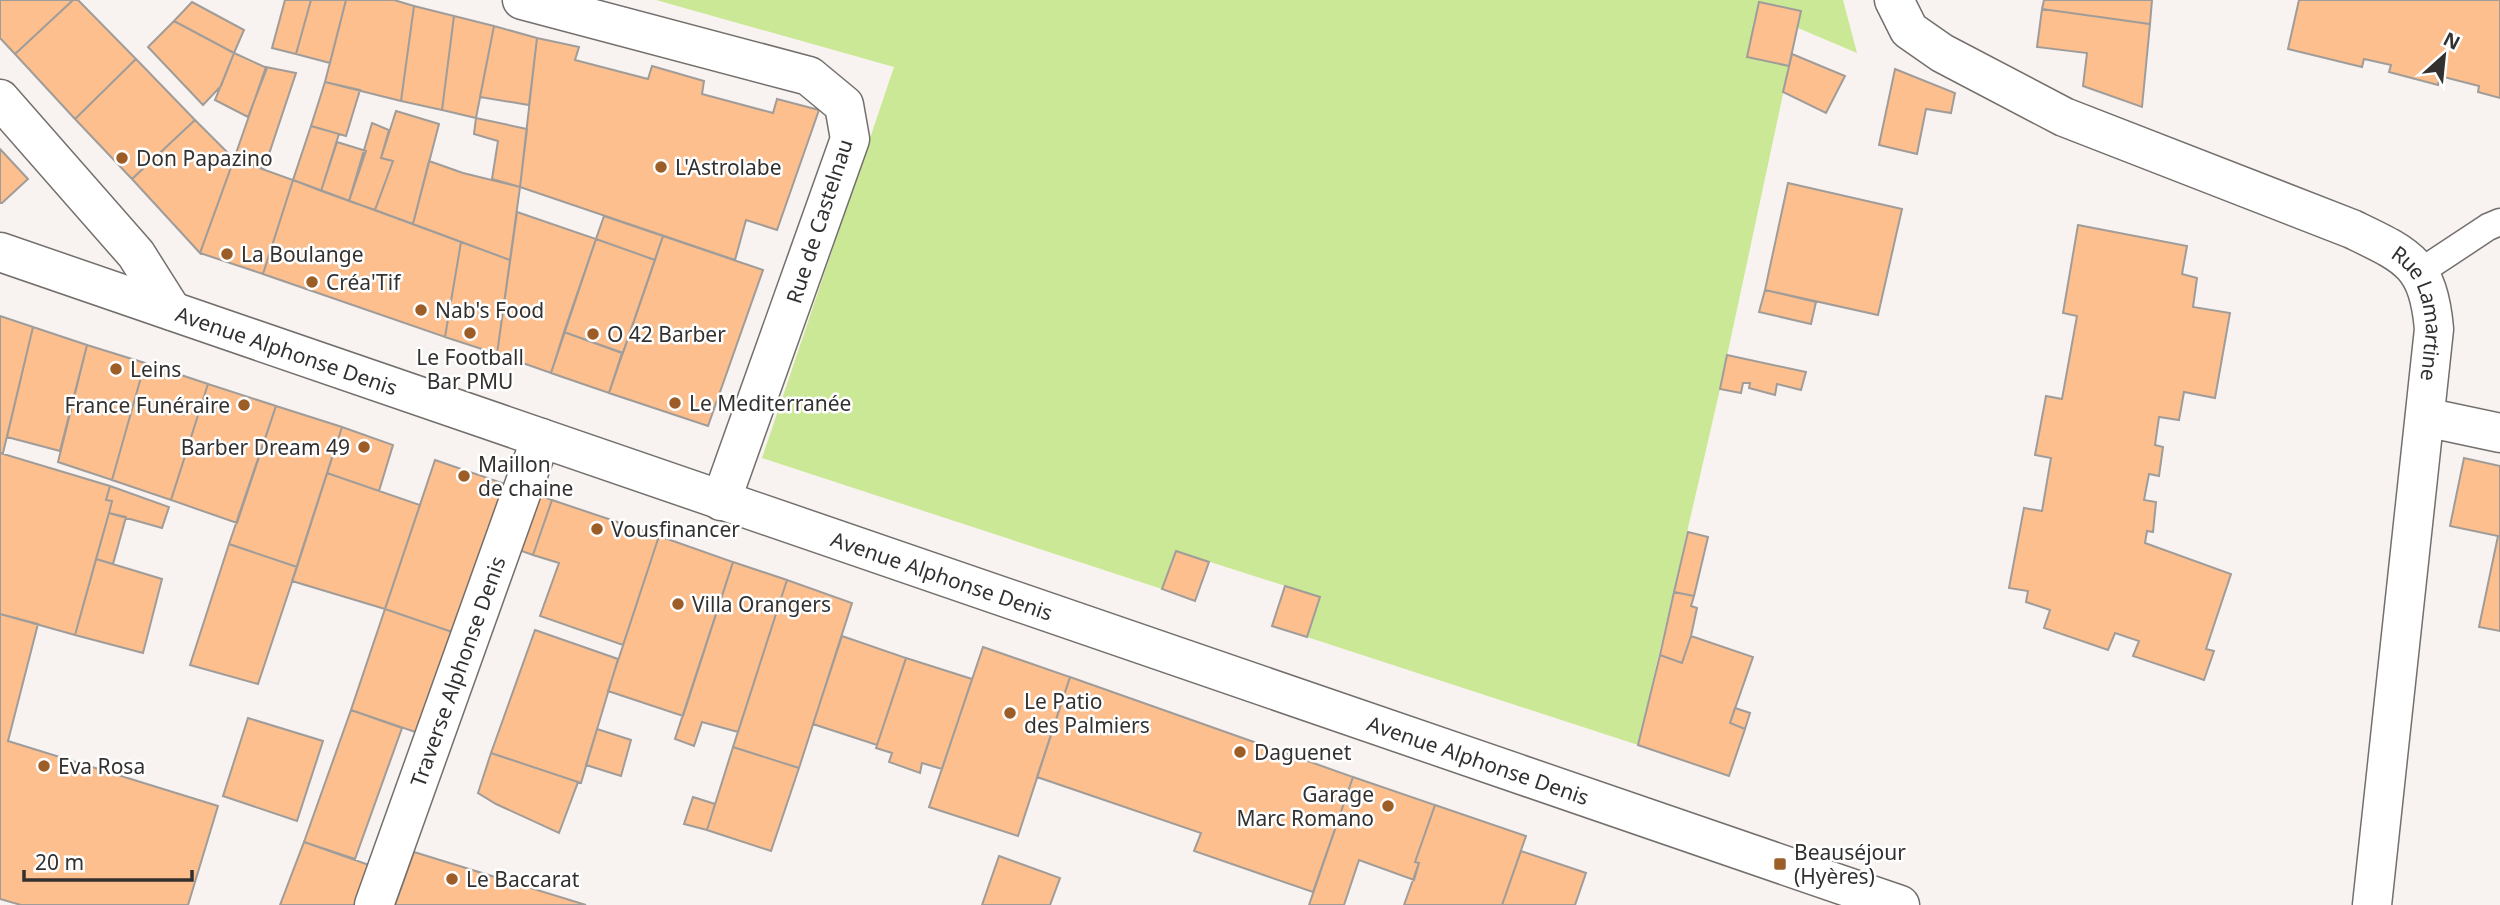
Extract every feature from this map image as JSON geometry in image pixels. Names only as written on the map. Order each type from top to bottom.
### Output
[{"type":"street","name":"Rue de Castelnau","points":[[522,0],[809,76],[844,105],[850,139],[721,500]]},
{"type":"street","name":"Rue Lamartine","points":[[1894,0],[1909,30],[1920,38],[1942,53],[2052,110],[2352,229],[2389,247],[2420,272],[2431,300],[2434,329],[2372,905]]},
{"type":"street","points":[[0,99],[136,254],[173,311]]},
{"type":"street","name":"Avenue Alphonse Denis","points":[[0,253],[1891,904]]},
{"type":"street","points":[[2425,417],[2500,433]]},
{"type":"street","name":"Traverse Alphonse Denis","points":[[374,905],[541,438]]},
{"type":"lane","points":[[2420,272],[2500,222]]},
{"type":"green space","points":[[656,0],[1843,0],[1857,53],[1798,28],[1801,11],[1759,2],[1747,56],[1789,66],[1720,389],[1638,745],[1307,637],[1320,597],[1176,551],[1162,589],[762,458],[894,67]]},
{"type":"building","points":[[0,0],[71,2],[15,54],[0,38]]},
{"type":"building","points":[[73,0],[78,0],[136,59],[75,119],[15,54]]},
{"type":"building","points":[[285,0],[311,0],[296,54],[272,48]]},
{"type":"building","points":[[311,0],[346,0],[330,63],[296,54]]},
{"type":"building","points":[[346,0],[394,0],[414,6],[401,101],[325,82]]},
{"type":"building","points":[[2044,0],[2152,0],[2150,24],[2042,9]]},
{"type":"building","points":[[2299,0],[2500,0],[2500,98],[2478,92],[2479,86],[2440,76],[2438,85],[2389,72],[2391,65],[2364,59],[2362,67],[2288,49]]},
{"type":"building","points":[[192,2],[244,30],[234,53],[174,21]]},
{"type":"building","points":[[1759,2],[1801,11],[1789,66],[1747,57]]},
{"type":"building","points":[[414,6],[454,16],[442,110],[401,101]]},
{"type":"building","points":[[2042,9],[2150,24],[2142,107],[2083,86],[2087,53],[2037,47]]},
{"type":"building","points":[[454,16],[494,26],[476,118],[442,110]]},
{"type":"building","points":[[174,21],[234,53],[221,86],[203,105],[148,47]]},
{"type":"building","points":[[494,26],[537,38],[529,105],[480,97]]},
{"type":"building","name":"L'Astrolabe","points":[[537,38],[579,47],[575,60],[648,79],[652,66],[704,81],[702,94],[773,113],[777,99],[819,110],[777,230],[746,220],[735,260],[520,187]]},
{"type":"building","points":[[234,53],[267,68],[248,117],[215,100]]},
{"type":"building","points":[[1792,54],[1845,76],[1826,113],[1783,92]]},
{"type":"building","points":[[136,59],[195,120],[132,179],[75,119]]},
{"type":"building","points":[[266,67],[296,73],[264,169],[234,159]]},
{"type":"building","points":[[1895,69],[1955,93],[1951,113],[1926,109],[1917,154],[1879,145]]},
{"type":"building","points":[[325,82],[360,90],[346,136],[311,126]]},
{"type":"building","points":[[396,111],[439,124],[413,224],[375,210],[393,161],[381,158]]},
{"type":"building","points":[[476,118],[527,129],[520,187],[492,179],[498,141],[474,134]]},
{"type":"building","points":[[195,120],[234,159],[200,253],[132,179]]},
{"type":"building","points":[[372,123],[389,130],[381,158],[393,161],[375,210],[349,201]]},
{"type":"building","points":[[311,126],[339,134],[321,191],[293,180]]},
{"type":"building","points":[[337,142],[366,151],[349,201],[321,191]]},
{"type":"building","points":[[0,149],[28,179],[2,203],[0,203]]},
{"type":"building","points":[[234,159],[293,180],[263,274],[200,253]]},
{"type":"building","points":[[429,161],[463,173],[520,187],[510,260],[413,224]]},
{"type":"building","points":[[293,180],[461,242],[445,337],[263,274]]},
{"type":"building","points":[[1788,183],[1902,209],[1878,315],[1765,290]]},
{"type":"building","points":[[517,212],[596,239],[551,373],[497,354]]},
{"type":"building","points":[[604,216],[663,236],[655,260],[596,239]]},
{"type":"building","points":[[2078,225],[2187,246],[2182,274],[2197,278],[2193,307],[2230,313],[2215,398],[2184,392],[2179,420],[2159,417],[2155,445],[2163,447],[2159,476],[2149,474],[2144,500],[2156,502],[2153,532],[2147,531],[2145,543],[2231,574],[2206,649],[2214,651],[2204,680],[2133,656],[2139,641],[2115,633],[2108,650],[2044,628],[2050,610],[2026,602],[2028,591],[2009,588],[2024,508],[2042,511],[2051,458],[2035,455],[2046,396],[2062,399],[2077,316],[2063,313]]},
{"type":"building","points":[[663,236],[763,270],[708,426],[609,393]]},
{"type":"building","points":[[596,239],[655,260],[623,353],[564,332]]},
{"type":"building","points":[[461,242],[510,260],[497,354],[445,337]]},
{"type":"building","points":[[1765,290],[1816,302],[1811,324],[1759,312]]},
{"type":"building","points":[[0,316],[33,327],[3,453],[0,453]]},
{"type":"building","points":[[33,327],[87,345],[60,451],[7,437]]},
{"type":"building","points":[[564,332],[622,353],[609,393],[551,373]]},
{"type":"building","points":[[87,345],[145,363],[112,480],[58,462]]},
{"type":"building","points":[[1727,355],[1806,372],[1801,390],[1777,384],[1775,395],[1749,388],[1750,383],[1743,383],[1741,393],[1720,389]]},
{"type":"building","points":[[145,363],[208,384],[171,500],[112,480]]},
{"type":"building","points":[[208,384],[276,406],[237,523],[171,500]]},
{"type":"building","points":[[276,406],[342,427],[297,567],[229,544]]},
{"type":"building","points":[[342,427],[393,445],[379,491],[327,473]]},
{"type":"building","points":[[0,453],[110,486],[106,500],[112,501],[75,635],[0,614]]},
{"type":"building","points":[[2464,458],[2500,466],[2500,631],[2479,627],[2498,536],[2450,526]]},
{"type":"building","points":[[435,460],[508,485],[458,634],[385,609]]},
{"type":"building","points":[[327,473],[420,505],[385,609],[292,581]]},
{"type":"building","points":[[508,485],[552,500],[533,555],[490,540]]},
{"type":"building","points":[[110,486],[169,507],[162,528],[109,513],[112,501],[106,500]]},
{"type":"building","points":[[552,500],[659,536],[623,645],[540,616],[559,563],[533,555]]},
{"type":"building","points":[[109,513],[126,517],[113,564],[96,559]]},
{"type":"building","points":[[1688,532],[1708,537],[1694,596],[1674,592]]},
{"type":"building","name":"Villa Orangers","points":[[659,536],[733,562],[683,716],[608,691]]},
{"type":"building","points":[[229,544],[297,567],[258,684],[190,665]]},
{"type":"building","points":[[1176,551],[1209,562],[1195,601],[1162,589]]},
{"type":"building","points":[[96,559],[162,579],[143,653],[75,635]]},
{"type":"building","points":[[733,562],[787,580],[738,732],[702,722],[694,746],[675,739]]},
{"type":"building","points":[[787,580],[852,603],[799,768],[733,747]]},
{"type":"building","points":[[1285,586],[1320,597],[1307,637],[1272,626]]},
{"type":"building","points":[[1674,592],[1694,596],[1691,606],[1697,608],[1682,663],[1660,655]]},
{"type":"building","points":[[385,609],[458,634],[424,735],[351,710]]},
{"type":"building","name":"Eva Rosa","points":[[0,614],[38,624],[8,741],[218,806],[188,905],[21,905],[0,899]]},
{"type":"building","points":[[535,630],[618,659],[581,783],[491,753]]},
{"type":"building","points":[[842,636],[906,658],[877,745],[813,724]]},
{"type":"building","points":[[1691,636],[1753,657],[1730,723],[1745,729],[1729,776],[1638,745],[1660,655],[1682,663]]},
{"type":"building","name":"Le Patio des Palmiers","points":[[983,647],[1070,677],[1018,836],[929,807]]},
{"type":"building","points":[[906,658],[972,679],[942,769],[922,763],[920,773],[889,762],[892,753],[876,748]]},
{"type":"building","points":[[1070,677],[1353,777],[1313,892],[1194,851],[1201,833],[1037,777]]},
{"type":"building","points":[[1735,708],[1750,713],[1745,729],[1730,723]]},
{"type":"building","points":[[351,710],[402,728],[355,859],[304,842]]},
{"type":"building","points":[[248,718],[323,741],[297,821],[223,796]]},
{"type":"building","points":[[597,729],[631,740],[621,776],[586,765]]},
{"type":"building","points":[[733,747],[799,768],[771,851],[707,830]]},
{"type":"building","points":[[491,753],[578,782],[559,833],[478,793]]},
{"type":"building","points":[[1353,777],[1435,805],[1415,862],[1419,863],[1414,880],[1359,860],[1344,905],[1309,905]]},
{"type":"building","points":[[693,797],[715,804],[707,830],[684,824]]},
{"type":"building","points":[[1435,805],[1526,836],[1502,905],[1404,905],[1419,863],[1415,862]]},
{"type":"building","points":[[304,842],[372,866],[358,905],[280,905]]},
{"type":"building","points":[[1521,851],[1586,873],[1575,905],[1502,905]]},
{"type":"building","name":"Le Baccarat","points":[[414,852],[586,905],[395,905]]},
{"type":"building","points":[[999,856],[1060,878],[1050,905],[982,905]]},
{"type":"place","name":"Don Papazino","points":[[122,158]]},
{"type":"place","name":"L'Astrolabe","points":[[661,167]]},
{"type":"place","name":"La Boulange","points":[[227,254]]},
{"type":"place","name":"Créa'Tif","points":[[312,282]]},
{"type":"place","name":"Nab's Food","points":[[421,310]]},
{"type":"place","name":"Le Football Bar PMU","points":[[470,333]]},
{"type":"place","name":"O 42 Barber","points":[[593,334]]},
{"type":"place","name":"Leins","points":[[116,369]]},
{"type":"place","name":"Le Mediterranée","points":[[675,403]]},
{"type":"place","name":"France Funéraire","points":[[244,405]]},
{"type":"place","name":"Barber Dream 49","points":[[364,447]]},
{"type":"place","name":"Maillon de chaine","points":[[464,476]]},
{"type":"place","name":"Vousfinancer","points":[[597,529]]},
{"type":"place","name":"Villa Orangers","points":[[678,604]]},
{"type":"place","name":"Le Patio des Palmiers","points":[[1010,713]]},
{"type":"place","name":"Daguenet","points":[[1240,752]]},
{"type":"place","name":"Eva Rosa","points":[[44,766]]},
{"type":"place","name":"Garage Marc Romano","points":[[1388,806]]},
{"type":"place","name":"Beauséjour (Hyères)","points":[[1780,864]]},
{"type":"place","name":"Le Baccarat","points":[[452,879]]}]
